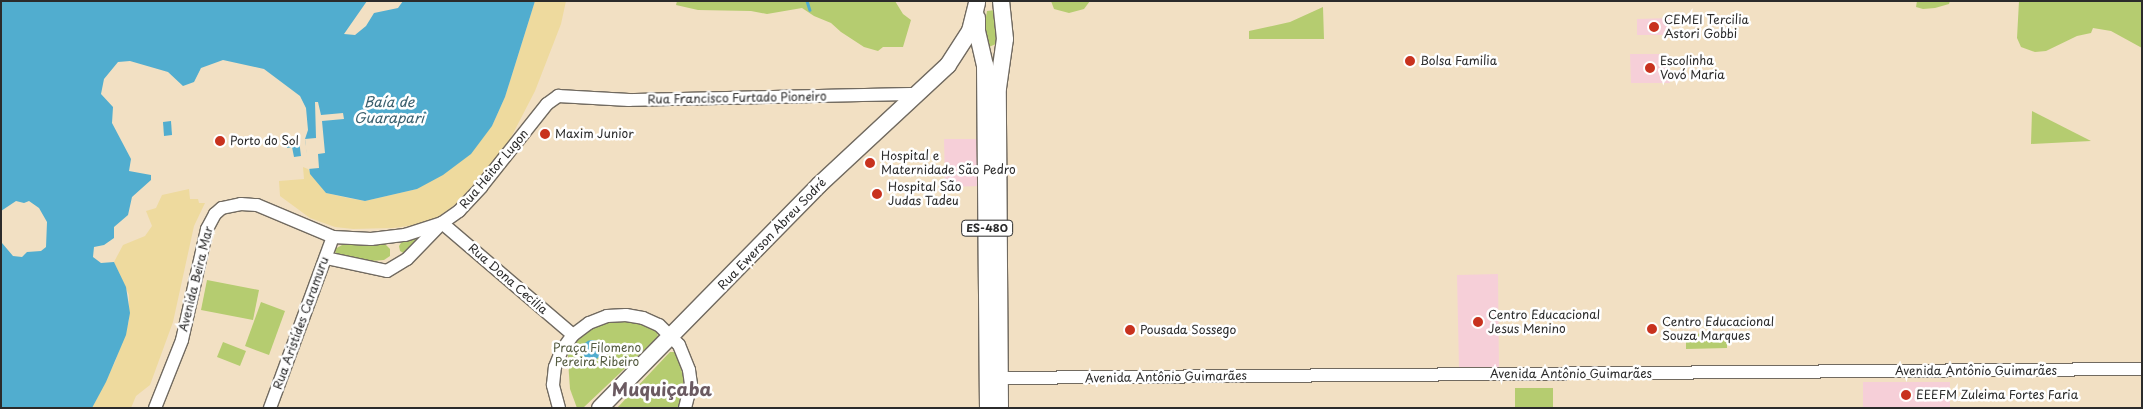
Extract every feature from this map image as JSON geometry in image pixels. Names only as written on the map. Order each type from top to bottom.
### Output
[{"type":"main road","name":"ES-480","points":[[993,253],[998,88],[1005,28],[1001,1]]},
{"type":"main road","name":"ES-480","points":[[978,2],[977,31],[984,54],[993,253],[994,378],[1000,408]]},
{"type":"main road","name":"Rua Ewerson Abreu Sodré","points":[[600,408],[819,185],[948,65],[970,31],[978,2]]},
{"type":"main road","name":"Rua Ewerson Abreu Sodré","points":[[948,65],[966,56],[1003,52]]},
{"type":"main road","name":"ES-480","points":[[988,408],[994,378]]},
{"type":"street","name":"Rua Francisco Furtado Pioneiro","points":[[558,96],[629,100],[916,94]]},
{"type":"street","name":"Rua Heitor Lugon","points":[[333,237],[389,238],[442,223],[469,201],[547,104],[558,96]]},
{"type":"street","name":"Avenida Beira Mar","points":[[155,408],[182,340],[207,229],[215,214],[222,208],[231,205],[251,204],[333,237]]},
{"type":"street","points":[[326,258],[387,271],[407,259],[442,223]]},
{"type":"street","name":"Rua Dona Cecilia","points":[[442,223],[573,335]]},
{"type":"street","name":"Rua Aristídes Caramuru","points":[[270,408],[333,237]]},
{"type":"street","points":[[559,408],[553,385],[555,367],[562,350],[573,335],[589,323],[607,316],[626,315],[651,322],[672,336],[685,356],[690,384],[685,408]]},
{"type":"street","name":"Avenida Antônio Guimarães","points":[[994,378],[2142,369]]},
{"type":"shaded area","name":"CEMEI Tercilia Astori Gobbi","points":[[1670,18],[1670,35],[1637,35],[1637,19]]},
{"type":"shaded area","name":"Escolinha Vovó Maria","points":[[1630,54],[1669,54],[1670,83],[1631,83]]},
{"type":"shaded area","points":[[944,139],[981,139],[981,186],[945,187]]},
{"type":"shaded area","name":"Centro Educacional Jesus Menino","points":[[1498,274],[1499,369],[1459,370],[1457,275]]},
{"type":"shaded area","name":"EEEFM Zuleima Fortes Faria","points":[[1863,382],[1950,382],[1950,408],[1863,408]]},
{"type":"green space","points":[[677,1],[895,1],[903,14],[911,20],[903,47],[883,47],[878,51],[864,47],[831,23],[814,16],[802,8],[767,14],[751,11],[698,10],[676,5]]},
{"type":"green space","points":[[1051,1],[1090,1],[1084,9],[1069,13],[1054,9]]},
{"type":"green space","points":[[1917,1],[1950,1],[1949,4],[1923,9],[1916,7]]},
{"type":"green space","points":[[2019,1],[2142,1],[2142,48],[2111,31],[2093,28],[2091,33],[2077,36],[2046,51],[2035,52],[2021,47],[2017,38]]},
{"type":"green space","points":[[1323,7],[1324,39],[1249,39],[1249,31],[1290,22]]},
{"type":"green space","points":[[995,10],[1000,35],[996,44],[989,47],[983,42],[985,23],[987,11]]},
{"type":"green space","points":[[2032,111],[2091,141],[2031,144]]},
{"type":"green space","points":[[419,238],[405,254],[400,251],[399,246],[403,240]]},
{"type":"green space","points":[[385,244],[390,249],[390,256],[384,260],[371,261],[336,255],[335,249],[342,245]]},
{"type":"green space","points":[[207,280],[259,290],[253,320],[201,310]]},
{"type":"green space","points":[[261,302],[285,311],[269,355],[245,346]]},
{"type":"green space","name":"Praça Filomeno Pereira Ribeiro","points":[[622,321],[657,330],[658,337],[583,408],[577,408],[570,389],[568,360],[568,352],[575,336],[602,322]]},
{"type":"green space","points":[[1727,333],[1727,348],[1686,349],[1686,334]]},
{"type":"green space","points":[[223,342],[246,351],[240,366],[217,357]]},
{"type":"green space","name":"Praça Filomeno Pereira Ribeiro","points":[[670,352],[676,352],[684,379],[679,408],[617,408]]},
{"type":"green space","points":[[1515,388],[1553,388],[1553,408],[1515,408]]},
{"type":"sand","points":[[535,1],[566,1],[561,24],[535,91],[506,147],[457,203],[430,223],[393,228],[353,229],[335,227],[310,218],[280,196],[279,181],[304,179],[303,167],[308,169],[326,193],[348,198],[365,201],[417,189],[492,126],[505,97]]},
{"type":"sand","points":[[189,189],[190,199],[198,199],[199,203],[205,203],[194,226],[173,322],[150,385],[136,396],[131,408],[92,408],[115,362],[129,321],[129,295],[114,262],[123,245],[145,236],[152,226],[146,211],[156,208],[162,195]]},
{"type":"water","name":"Baía de Guarapari","points":[[1,1],[367,1],[344,34],[355,35],[366,26],[374,13],[398,8],[403,1],[535,1],[505,97],[492,126],[471,154],[443,175],[417,189],[365,201],[326,193],[310,174],[305,139],[308,130],[306,108],[300,96],[264,69],[223,60],[201,68],[194,82],[183,86],[168,72],[130,61],[118,62],[104,79],[101,94],[113,107],[112,123],[131,159],[129,171],[151,175],[151,180],[132,197],[128,215],[114,227],[114,238],[104,245],[94,247],[93,257],[101,263],[114,262],[126,287],[130,313],[126,335],[106,382],[92,408],[1,408],[1,238],[2,243],[13,256],[22,257],[27,252],[41,251],[46,247],[47,222],[39,208],[29,201],[24,203],[16,201],[1,211]]},
{"type":"water","points":[[171,121],[172,135],[164,136],[163,122]]},
{"type":"water","points":[[299,140],[301,156],[294,157],[292,147],[287,148],[286,141]]},
{"type":"water","points":[[592,340],[599,343],[602,350],[599,357],[592,360],[585,357],[582,350],[585,343]]},
{"type":"pier","points":[[315,102],[318,102],[321,115],[343,113],[344,119],[322,121],[325,153],[318,154],[319,168],[308,169],[305,139],[316,138]]},
{"type":"waterway","points":[[807,1],[810,10]]},
{"type":"place","name":"CEMEI Tercilia Astori Gobbi","points":[[1654,27]]},
{"type":"place","name":"Bolsa Familia","points":[[1410,61]]},
{"type":"place","name":"Escolinha Vovó Maria","points":[[1650,68]]},
{"type":"place","name":"Maxim Junior","points":[[545,134]]},
{"type":"place","name":"Porto do Sol","points":[[220,141]]},
{"type":"place","name":"Hospital e Maternidade São Pedro","points":[[870,163]]},
{"type":"place","name":"Hospital São Judas Tadeu","points":[[877,194]]},
{"type":"place","name":"Centro Educacional Jesus Menino","points":[[1478,322]]},
{"type":"place","name":"Centro Educacional Souza Marques","points":[[1652,329]]},
{"type":"place","name":"Pousada Sossego","points":[[1130,330]]},
{"type":"place","name":"EEEFM Zuleima Fortes Faria","points":[[1906,395]]},
{"type":"district","name":"Muquiçaba","points":[[662,389]]}]
